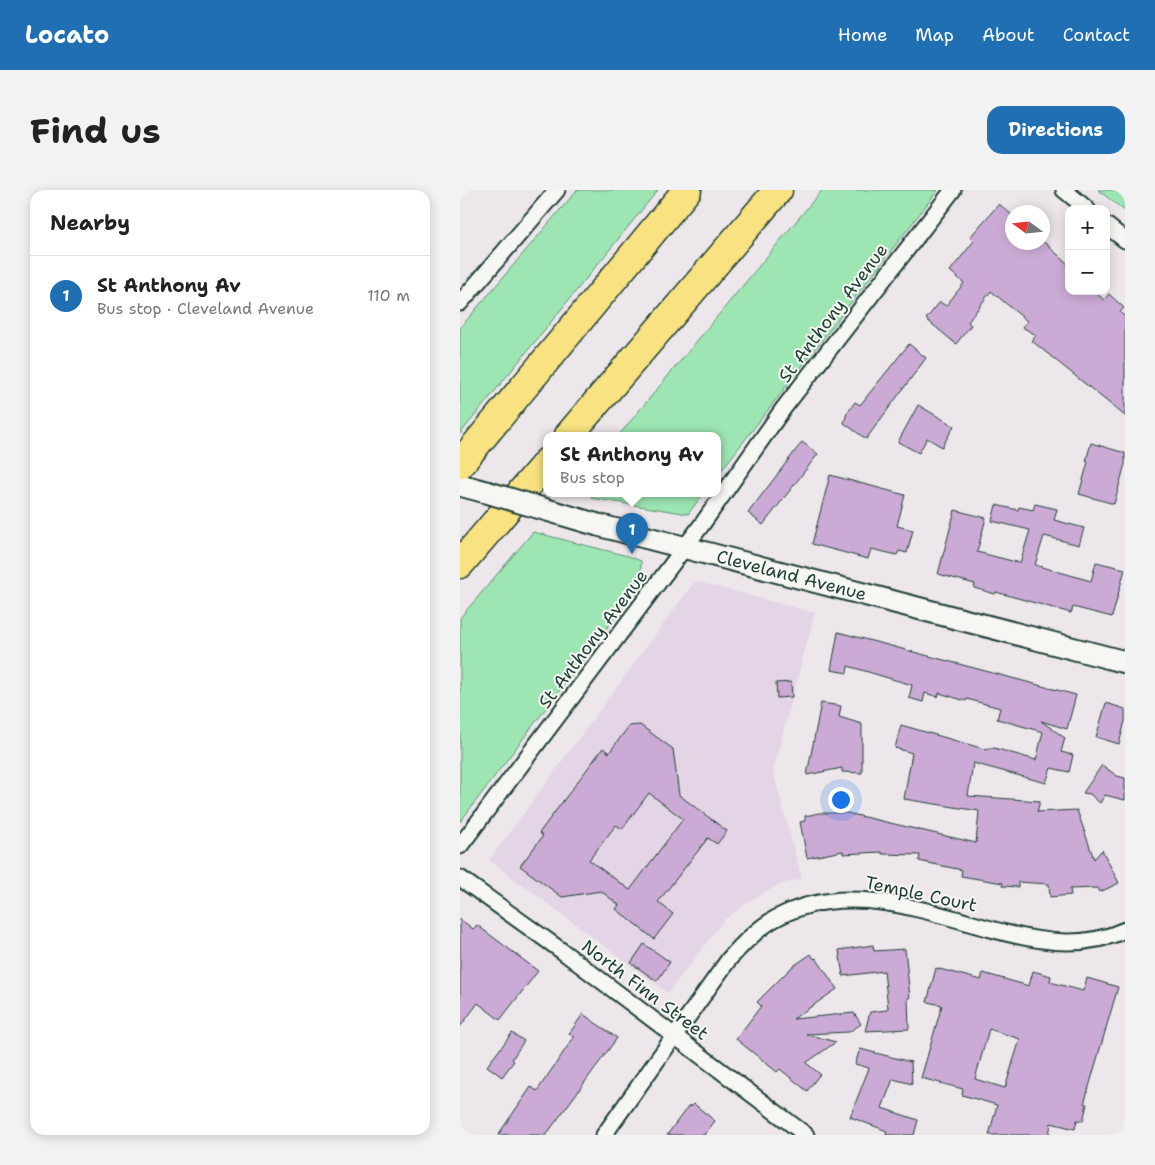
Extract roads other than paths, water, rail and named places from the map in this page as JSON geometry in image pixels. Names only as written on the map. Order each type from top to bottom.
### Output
[{"type":"highway","points":[[460,464],[687,190]]},
{"type":"highway","points":[[573,432],[778,190]]},
{"type":"highway","points":[[460,564],[543,467]]},
{"type":"street","points":[[460,304],[557,190]]},
{"type":"street","name":"St Anthony Avenue","points":[[721,497],[784,409],[953,190]]},
{"type":"street","points":[[1064,190],[1082,205]]},
{"type":"street","points":[[1110,227],[1125,240]]},
{"type":"street","name":"Cleveland Avenue","points":[[460,485],[598,525],[1125,662]]},
{"type":"street","name":"St Anthony Avenue","points":[[460,846],[721,497]]},
{"type":"street","name":"North Finn Street","points":[[460,878],[562,950],[806,1135]]},
{"type":"street","name":"Temple Court","points":[[604,1135],[729,959],[749,938],[771,921],[797,908],[817,902],[846,898],[874,900],[1034,940],[1062,943],[1090,941],[1125,930]]},
{"type":"place","name":"St Anthony Av","points":[[632,554]]}]
